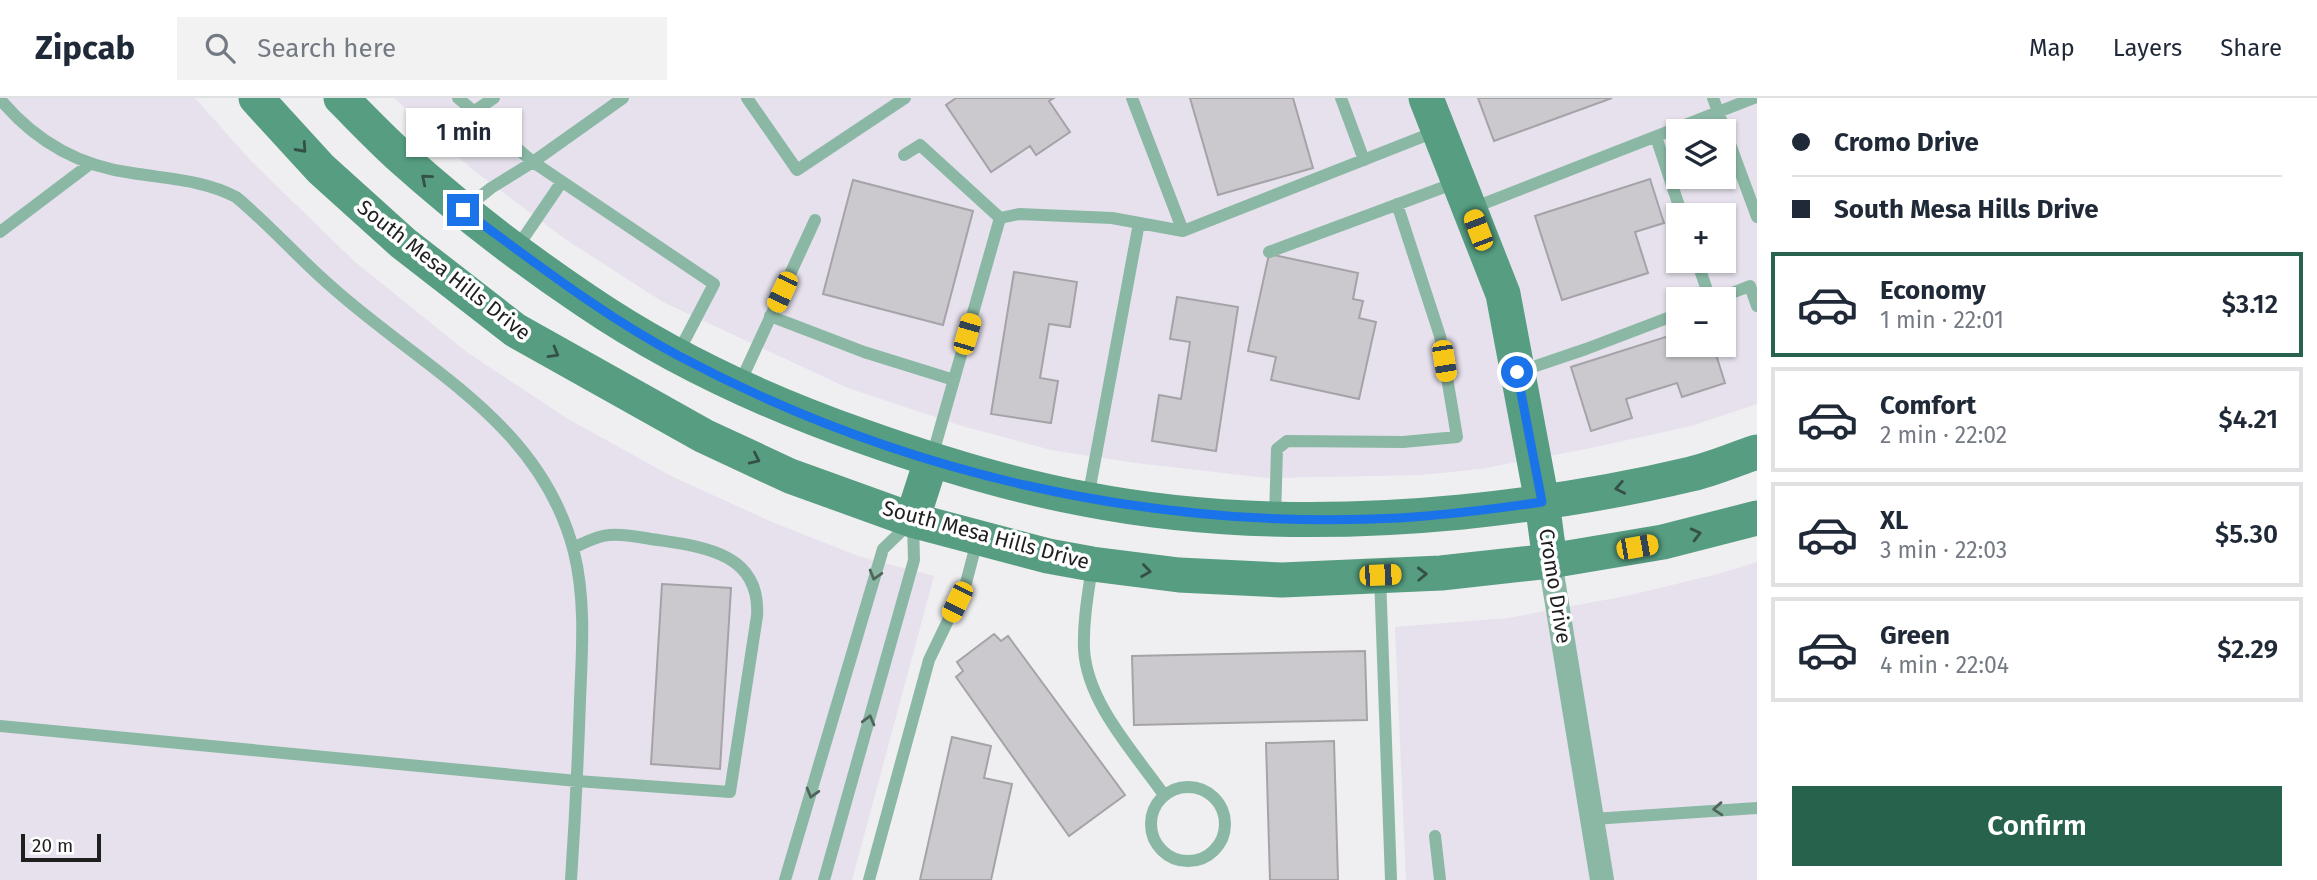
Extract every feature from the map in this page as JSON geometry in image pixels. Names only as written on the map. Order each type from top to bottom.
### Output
[{"type":"street","name":"South Mesa Hills Drive","points":[[256,98],[321,169],[403,243],[515,330],[704,436],[790,475],[912,520],[1048,556],[1092,564],[1179,575],[1282,580],[1441,573],[1550,561],[1663,542],[1757,518]]},
{"type":"street","points":[[341,98],[399,156],[463,210],[586,301],[677,355],[817,420],[931,461],[1009,483],[1088,500],[1211,516],[1398,518],[1542,502],[1694,473],[1757,452]]},
{"type":"street","name":"Cromo Drive","points":[[1426,98],[1503,294],[1542,502],[1602,880]]},
{"type":"street","points":[[912,520],[931,461]]},
{"type":"lane","points":[[458,98],[561,183],[714,284],[677,355]]},
{"type":"lane","points":[[473,112],[494,98]]},
{"type":"lane","points":[[463,210],[623,98]]},
{"type":"lane","points":[[753,100],[797,170],[905,98]]},
{"type":"lane","points":[[1132,98],[1183,231]]},
{"type":"lane","points":[[1341,98],[1364,160]]},
{"type":"lane","points":[[1713,98],[1757,217]]},
{"type":"lane","points":[[1269,252],[1397,204],[1464,195],[1656,137],[1754,98]]},
{"type":"lane","points":[[0,99],[41,138],[90,164],[204,184],[222,190],[244,204],[332,287],[510,434],[542,475],[556,500],[573,548],[580,585],[583,631],[571,880]]},
{"type":"lane","points":[[1000,218],[1019,214],[1111,218],[1183,231],[1439,131]]},
{"type":"lane","points":[[1656,137],[1678,203]]},
{"type":"lane","points":[[904,155],[920,145],[1000,218]]},
{"type":"lane","points":[[0,232],[90,164]]},
{"type":"lane","points":[[516,249],[561,183]]},
{"type":"lane","points":[[1275,518],[1277,449],[1287,441],[1403,442],[1457,438],[1440,336],[1397,204]]},
{"type":"lane","points":[[931,461],[1000,218]]},
{"type":"lane","points":[[739,386],[815,220]]},
{"type":"lane","points":[[1088,500],[1139,223]]},
{"type":"lane","points":[[1736,292],[1751,286],[1757,306]]},
{"type":"lane","points":[[771,316],[864,352],[954,380]]},
{"type":"lane","points":[[1517,372],[1666,319]]},
{"type":"lane","points":[[785,880],[883,549],[912,520]]},
{"type":"lane","points":[[824,880],[914,560],[912,520]]},
{"type":"lane","points":[[0,726],[577,781],[730,792],[757,605],[753,585],[743,568],[723,555],[693,545],[616,535],[599,537],[573,548]]},
{"type":"lane","points":[[869,880],[929,660],[966,583],[978,537]]},
{"type":"lane","points":[[1092,564],[1084,625],[1084,651],[1089,676],[1096,697],[1164,795]]},
{"type":"lane","points":[[1380,575],[1391,880]]},
{"type":"lane","points":[[1176,789],[1201,789],[1221,806],[1225,831],[1221,843],[1213,853],[1191,862],[1179,861],[1160,848],[1153,838],[1152,815],[1156,804],[1164,795],[1176,789]]},
{"type":"lane","points":[[1593,819],[1757,807]]},
{"type":"lane","points":[[1435,835],[1440,880]]},
{"type":"shaded area","points":[[0,98],[195,98],[251,161],[354,261],[468,353],[568,419],[671,476],[772,522],[858,556],[934,576],[852,880],[0,880]]},
{"type":"shaded area","points":[[394,98],[1757,98],[1757,404],[1691,426],[1591,448],[1480,469],[1422,475],[1267,478],[1136,463],[1051,450],[962,426],[848,388],[663,302],[565,239],[472,169]]},
{"type":"shaded area","points":[[1757,562],[1757,880],[1406,880],[1395,627],[1508,618],[1626,596]]},
{"type":"building","points":[[956,98],[1054,98],[1049,101],[1070,132],[1036,155],[1030,146],[991,172],[946,105]]},
{"type":"building","points":[[1190,98],[1293,98],[1313,168],[1218,195]]},
{"type":"building","points":[[1478,98],[1612,98],[1494,141]]},
{"type":"building","points":[[1650,179],[1664,223],[1635,232],[1648,273],[1562,300],[1535,216]]},
{"type":"building","points":[[853,180],[973,211],[943,325],[823,294]]},
{"type":"building","points":[[1269,254],[1358,273],[1353,299],[1363,301],[1359,318],[1376,322],[1359,399],[1271,380],[1276,357],[1248,351]]},
{"type":"building","points":[[1014,272],[1077,282],[1070,327],[1049,324],[1040,378],[1058,381],[1051,423],[991,414]]},
{"type":"building","points":[[1177,297],[1238,307],[1216,451],[1152,441],[1159,395],[1181,399],[1190,342],[1170,339]]},
{"type":"building","points":[[1666,337],[1666,357],[1717,357],[1725,383],[1682,397],[1677,383],[1626,399],[1632,418],[1591,431],[1571,367]]},
{"type":"building","points":[[662,584],[731,588],[720,769],[651,764]]},
{"type":"building","points":[[994,634],[1001,641],[1008,636],[1125,795],[1069,836],[956,677],[963,671],[957,662]]},
{"type":"building","points":[[1365,651],[1367,720],[1134,725],[1132,656]]},
{"type":"building","points":[[952,737],[991,746],[984,778],[1012,784],[991,880],[920,880]]},
{"type":"building","points":[[1334,741],[1338,880],[1270,880],[1266,743]]},
{"type":"route","points":[[463,210],[586,301],[677,355],[739,386],[817,420],[931,461],[1009,483],[1088,500],[1211,516],[1275,518],[1398,518],[1542,502],[1517,372]]}]
